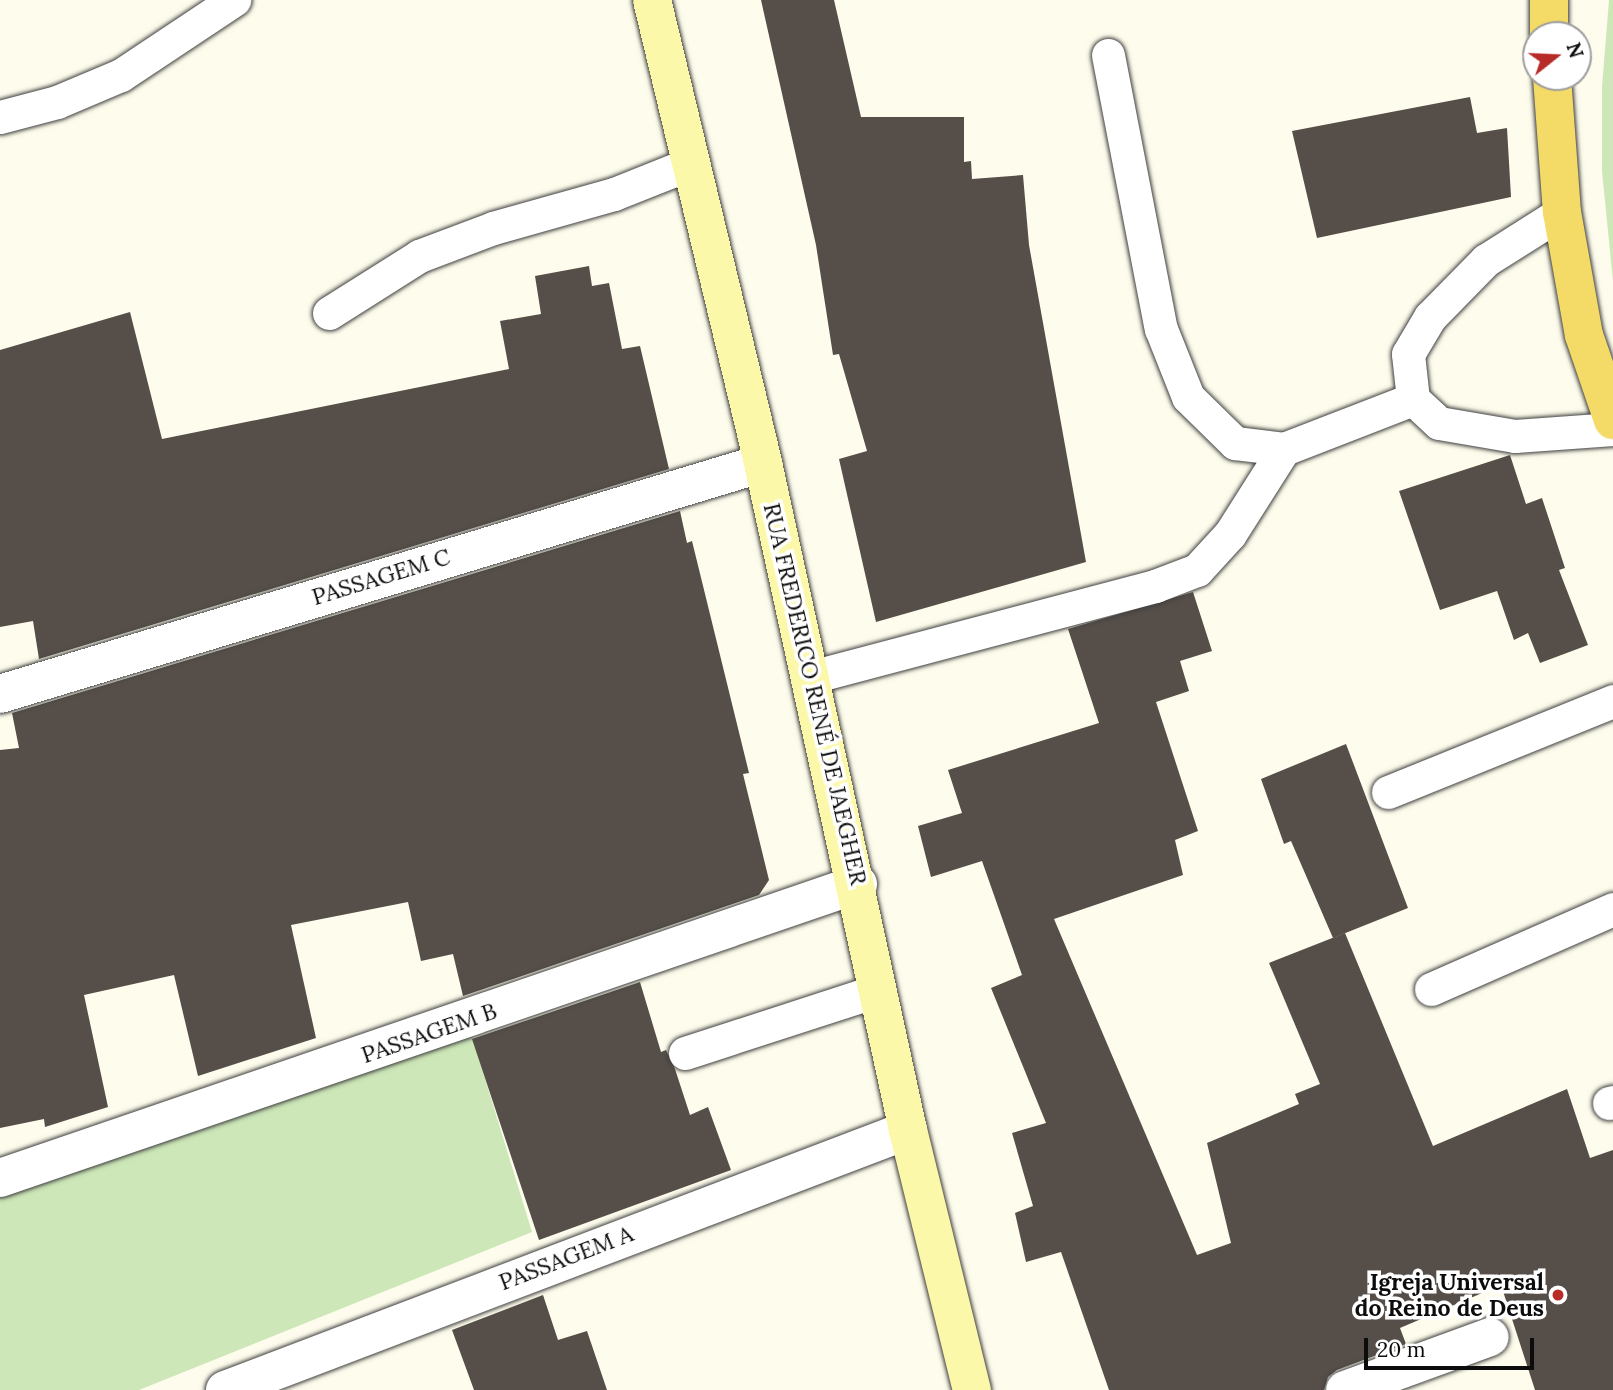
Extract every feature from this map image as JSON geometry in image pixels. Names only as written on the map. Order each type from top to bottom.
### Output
[{"type":"main road","name":"RUA FREDERICO RENÉ DE JAEGHER","points":[[652,0],[763,463],[858,884],[908,1130],[968,1387]]},
{"type":"main road","points":[[1553,91],[1562,212],[1584,335],[1613,420]]},
{"type":"street","name":"PASSAGEM C","points":[[0,694],[763,463]]},
{"type":"street","name":"PASSAGEM B","points":[[0,1178],[858,884]]},
{"type":"street","name":"PASSAGEM A","points":[[225,1390],[908,1130]]},
{"type":"street","points":[[1345,1390],[1490,1337]]},
{"type":"lane","points":[[0,117],[57,102],[121,75],[234,0]]},
{"type":"lane","points":[[1108,55],[1161,329],[1188,397],[1235,443],[1284,449],[1413,399]]},
{"type":"lane","points":[[329,313],[419,256],[492,229],[614,194],[692,163]]},
{"type":"lane","points":[[1562,212],[1486,260],[1430,317],[1408,354],[1413,399],[1439,423],[1515,436],[1613,429]]},
{"type":"lane","points":[[811,677],[1155,586],[1196,570],[1230,534],[1284,449]]},
{"type":"lane","points":[[1388,792],[1613,701]]},
{"type":"lane","points":[[1432,989],[1613,909]]},
{"type":"lane","points":[[685,1053],[879,990]]},
{"type":"green space","points":[[1609,0],[1613,0],[1613,281],[1602,171],[1602,87]]},
{"type":"green space","points":[[471,1033],[532,1232],[139,1390],[0,1390],[0,1194]]},
{"type":"building","points":[[761,0],[834,0],[861,117],[964,117],[964,162],[971,161],[972,179],[1023,175],[1029,245],[1086,562],[876,622],[839,459],[867,451],[839,354],[833,355],[816,245]]},
{"type":"building","points":[[1470,97],[1477,133],[1507,128],[1511,197],[1317,238],[1292,131]]},
{"type":"building","points":[[589,266],[592,286],[609,283],[622,349],[640,346],[669,469],[39,659],[33,621],[0,627],[0,350],[130,312],[162,439],[509,369],[500,321],[541,314],[535,276]]},
{"type":"building","points":[[1510,455],[1526,504],[1542,498],[1565,568],[1559,570],[1588,645],[1540,663],[1528,633],[1514,640],[1497,591],[1440,610],[1399,491]]},
{"type":"building","points":[[680,511],[687,543],[692,541],[749,773],[743,774],[769,880],[759,895],[463,996],[453,954],[421,961],[408,902],[291,925],[316,1038],[198,1076],[174,975],[84,995],[108,1107],[45,1127],[44,1119],[0,1128],[0,750],[19,748],[12,713]]},
{"type":"building","points":[[1193,592],[1212,651],[1180,661],[1189,691],[1156,702],[1198,831],[1175,840],[1183,875],[1054,919],[1197,1255],[1231,1243],[1207,1143],[1299,1104],[1295,1094],[1320,1084],[1269,963],[1345,933],[1433,1146],[1567,1089],[1590,1158],[1613,1150],[1613,1390],[1535,1390],[1501,1285],[1400,1328],[1406,1344],[1337,1370],[1328,1377],[1324,1390],[1109,1390],[1061,1252],[1026,1262],[1015,1213],[1033,1206],[1012,1133],[1046,1123],[991,988],[1022,975],[982,861],[931,877],[918,826],[962,813],[948,770],[1099,723],[1068,629]]},
{"type":"building","points":[[1346,744],[1408,908],[1333,938],[1291,841],[1284,844],[1261,779]]},
{"type":"building","points":[[640,982],[661,1052],[666,1050],[675,1069],[690,1115],[708,1107],[731,1170],[539,1240],[472,1039]]},
{"type":"building","points":[[543,1295],[558,1340],[587,1331],[607,1390],[474,1390],[452,1330]]},
{"type":"place","name":"Igreja Universal do Reino de Deus","points":[[1558,1295]]}]
